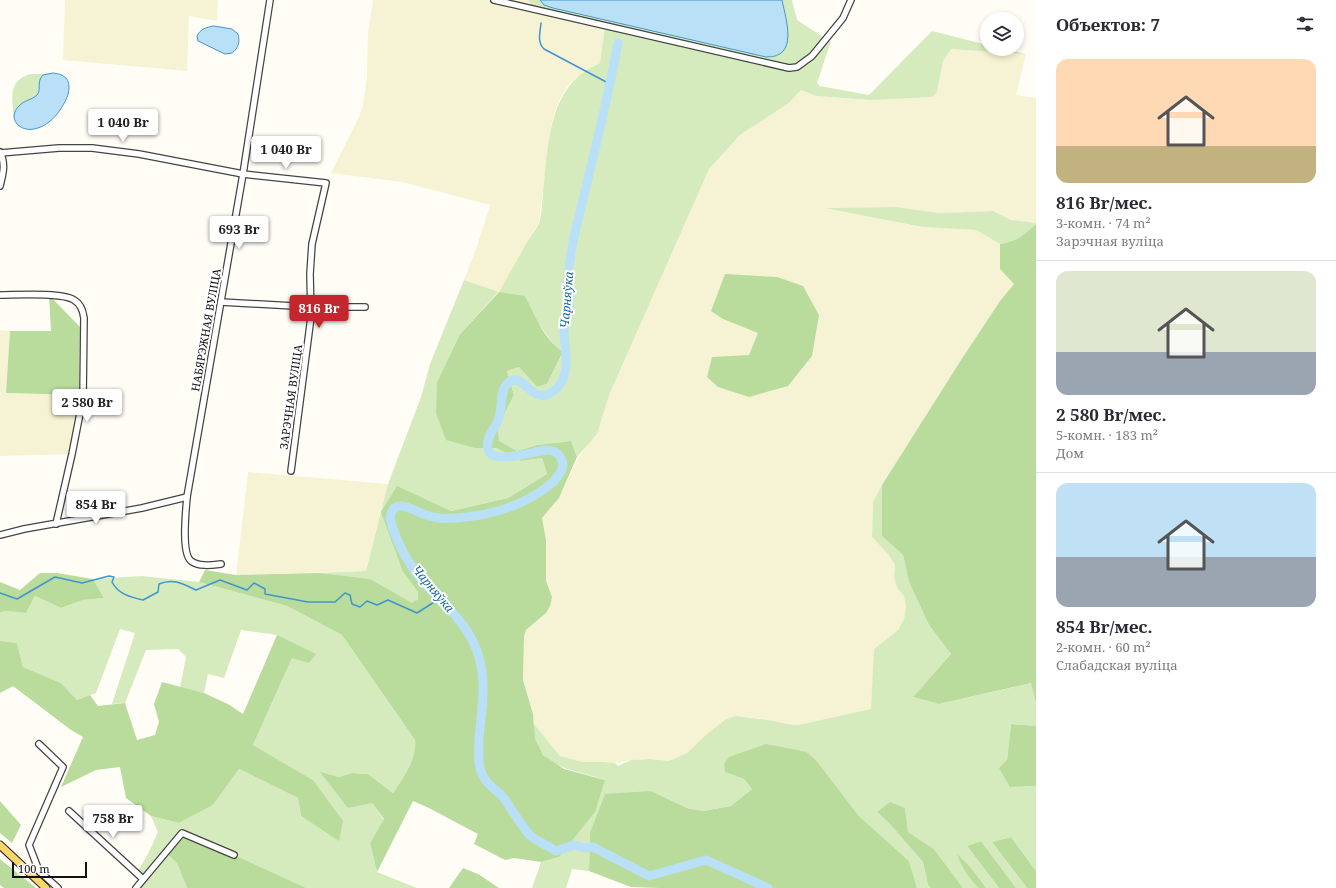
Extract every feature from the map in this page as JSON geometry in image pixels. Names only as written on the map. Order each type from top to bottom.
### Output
[{"type":"main road","points":[[0,845],[46,888]]},
{"type":"street","name":"НАБЯРЭЖНАЯ ВУЛІЦА","points":[[221,564],[201,565],[191,561],[186,554],[185,526],[187,497],[243,174],[270,0]]},
{"type":"street","points":[[494,0],[789,68],[797,67],[812,56],[843,18],[851,0]]},
{"type":"street","points":[[0,186],[4,165],[0,153],[59,148],[92,148],[138,154],[243,174]]},
{"type":"street","name":"ЗАРЭЧНАЯ ВУЛІЦА","points":[[243,174],[326,183],[312,244],[310,274],[312,307],[291,471]]},
{"type":"street","points":[[0,295],[69,297],[75,300],[83,310],[83,398],[56,524]]},
{"type":"street","points":[[221,302],[312,307],[365,307]]},
{"type":"street","points":[[0,535],[24,529],[142,508],[187,497]]},
{"type":"street","points":[[39,744],[63,767],[29,845],[39,871],[58,888]]},
{"type":"street","points":[[69,811],[143,879]]},
{"type":"street","points":[[136,888],[182,833],[234,855]]},
{"type":"shaded area","points":[[65,0],[218,0],[217,21],[189,16],[187,71],[63,60]]},
{"type":"shaded area","points":[[373,0],[528,0],[535,10],[605,26],[600,63],[590,67],[570,83],[555,110],[551,127],[539,222],[499,292],[464,280],[490,205],[402,182],[331,173],[359,117],[363,105],[367,77],[368,33]]},
{"type":"shaded area","points":[[951,48],[980,50],[980,56],[1024,56],[1024,54],[1026,54],[1016,95],[1036,98],[1036,223],[1010,220],[993,211],[940,213],[896,207],[828,208],[920,227],[976,230],[1000,244],[1000,269],[1014,284],[1000,301],[961,360],[882,485],[873,502],[872,537],[888,554],[895,565],[894,578],[897,588],[904,596],[906,607],[904,619],[898,630],[874,649],[872,709],[798,725],[746,717],[707,734],[687,753],[669,761],[650,759],[615,763],[583,762],[560,756],[534,724],[533,714],[523,680],[524,637],[526,630],[546,613],[550,606],[552,597],[546,581],[546,540],[542,518],[559,498],[578,458],[595,434],[607,395],[709,168],[740,135],[789,103],[801,90],[816,96],[870,100],[937,92],[943,61]]},
{"type":"shaded area","points":[[0,330],[10,331],[6,393],[79,395],[83,398],[72,454],[0,456]]},
{"type":"shaded area","points":[[248,472],[388,484],[366,571],[236,575]]},
{"type":"green space","points":[[528,0],[540,0],[544,5],[553,8],[766,57],[772,57],[779,55],[788,36],[782,0],[792,0],[797,20],[831,41],[817,83],[820,86],[869,95],[932,31],[980,43],[980,51],[951,49],[943,61],[937,92],[932,97],[870,100],[816,96],[801,90],[789,103],[740,135],[709,169],[609,395],[597,434],[577,457],[571,441],[537,445],[517,451],[499,442],[498,426],[514,395],[507,371],[519,367],[537,387],[547,384],[563,353],[555,346],[539,324],[498,292],[460,334],[437,382],[475,448],[496,448],[521,461],[542,458],[547,474],[508,498],[451,511],[397,487],[403,572],[418,592],[418,599],[412,604],[394,594],[318,573],[366,571],[388,484],[421,397],[430,364],[464,280],[499,292],[539,223],[547,155],[554,118],[560,101],[570,86],[583,73],[600,63],[605,26],[535,10]]},
{"type":"green space","points":[[30,74],[47,74],[43,75],[36,96],[18,106],[14,120],[12,99],[14,87],[17,81]]},
{"type":"green space","points":[[896,207],[940,213],[993,211],[1011,220],[1036,224],[1022,237],[1012,242],[1000,244],[976,230],[922,227],[825,208]]},
{"type":"green space","points":[[1036,224],[1036,703],[1031,683],[939,704],[913,697],[951,654],[929,625],[909,582],[903,555],[882,536],[882,485],[961,360],[1000,301],[1014,284],[1000,269],[1000,244],[1020,237]]},
{"type":"green space","points":[[725,274],[777,277],[803,286],[819,315],[812,356],[788,386],[749,397],[718,387],[707,377],[712,357],[749,355],[758,333],[723,319],[711,311]]},
{"type":"green space","points":[[499,292],[525,296],[545,334],[556,347],[563,352],[547,384],[537,387],[519,367],[507,371],[514,395],[498,426],[499,441],[517,451],[537,445],[571,441],[577,457],[559,498],[542,518],[546,540],[546,581],[552,597],[550,606],[546,613],[526,630],[524,637],[523,680],[533,714],[535,739],[543,755],[564,769],[605,780],[595,812],[559,857],[541,862],[514,858],[505,860],[474,844],[478,834],[413,801],[377,872],[370,843],[384,819],[372,803],[348,808],[320,772],[339,777],[352,773],[368,774],[393,793],[412,761],[415,740],[342,635],[287,606],[199,582],[205,570],[236,575],[318,573],[370,579],[412,603],[418,599],[418,592],[403,572],[381,512],[397,486],[451,511],[508,498],[547,474],[542,458],[521,461],[496,448],[475,448],[446,440],[436,413],[437,382],[460,334]]},
{"type":"green space","points":[[49,295],[80,327],[79,395],[6,393],[10,331],[51,331]]},
{"type":"green space","points":[[882,485],[882,536],[903,555],[909,582],[929,625],[951,654],[913,697],[939,704],[1032,683],[1036,703],[1036,726],[1011,724],[1007,760],[1010,787],[1036,786],[1036,871],[1011,837],[992,842],[1027,888],[1016,888],[981,841],[967,846],[999,888],[963,888],[934,849],[908,832],[905,808],[877,812],[889,823],[923,862],[928,885],[931,888],[917,888],[909,861],[859,816],[816,760],[807,752],[725,772],[744,779],[752,789],[731,806],[702,811],[687,808],[651,791],[590,833],[589,871],[572,869],[566,888],[532,888],[541,862],[559,857],[605,780],[564,768],[546,758],[535,740],[534,724],[560,756],[583,762],[615,763],[618,766],[631,760],[650,759],[669,761],[687,753],[707,734],[725,720],[735,716],[798,725],[871,709],[874,649],[898,630],[904,619],[906,607],[904,596],[897,588],[894,578],[895,565],[888,554],[872,537],[873,502]]},
{"type":"green space","points":[[40,573],[57,573],[93,579],[104,598],[83,600],[61,608],[35,596],[26,613],[8,611],[0,612],[0,582],[20,590]]},
{"type":"green space","points":[[142,576],[199,582],[287,606],[342,635],[415,740],[414,754],[412,761],[393,793],[368,774],[352,773],[339,777],[321,773],[372,803],[384,820],[370,843],[377,872],[417,888],[306,888],[177,863],[187,888],[139,888],[143,879],[137,872],[147,856],[158,832],[151,816],[179,823],[213,805],[239,769],[298,798],[301,816],[339,840],[313,780],[253,745],[292,658],[277,635],[241,630],[224,678],[208,674],[204,693],[180,687],[186,657],[178,649],[146,650],[125,703],[112,704],[135,633],[120,629],[96,693],[77,700],[61,683],[23,667],[17,643],[0,641],[0,612],[8,611],[26,613],[35,596],[61,608],[83,600],[104,598],[93,579]]},
{"type":"green space","points":[[277,635],[316,654],[309,663],[292,658],[253,745],[313,780],[343,821],[339,841],[301,816],[298,798],[239,769],[213,805],[179,823],[151,816],[126,798],[120,767],[96,770],[61,787],[83,737],[71,730],[13,686],[0,693],[0,641],[17,643],[23,667],[61,683],[77,700],[90,695],[98,706],[125,703],[137,740],[155,735],[159,722],[154,704],[162,682],[204,693],[228,704],[243,714]]},
{"type":"green space","points":[[1011,724],[1036,726],[1036,786],[1010,787],[999,768],[1007,760]]},
{"type":"green space","points":[[766,744],[807,752],[816,760],[859,816],[909,861],[917,888],[631,887],[589,871],[590,833],[605,794],[651,791],[687,808],[703,811],[731,806],[752,789],[744,779],[725,772],[724,764],[729,757]]},
{"type":"green space","points":[[0,801],[21,825],[12,843],[0,833]]},
{"type":"green space","points":[[890,802],[905,808],[908,832],[934,849],[963,888],[931,888],[928,885],[923,862],[889,823],[877,812]]},
{"type":"green space","points":[[182,833],[306,888],[187,888],[177,863],[166,852]]},
{"type":"green space","points":[[1011,837],[1036,871],[1036,888],[1027,888],[992,842]]},
{"type":"green space","points":[[981,841],[1016,888],[999,888],[967,846]]},
{"type":"green space","points":[[957,854],[970,867],[986,888],[979,888],[972,880],[963,868]]},
{"type":"green space","points":[[0,859],[36,888],[4,888],[0,885]]},
{"type":"green space","points":[[463,868],[478,874],[499,888],[449,888]]},
{"type":"water","points":[[540,0],[782,0],[786,17],[788,36],[787,45],[783,51],[776,56],[766,57],[553,8],[544,5]]},
{"type":"water","points":[[214,26],[232,29],[238,34],[238,44],[232,53],[225,54],[198,41],[197,36],[202,30]]},
{"type":"water","points":[[53,73],[59,74],[66,78],[69,84],[69,90],[65,102],[60,110],[52,119],[42,126],[29,129],[19,126],[16,123],[14,115],[16,111],[21,104],[37,95],[40,80],[43,75]]},
{"type":"waterway","points":[[541,23],[540,43],[544,49],[610,84]]},
{"type":"waterway","name":"Чарняўка","points":[[618,43],[607,99],[570,259],[568,282],[569,301],[564,330],[566,362],[564,375],[558,387],[545,395],[539,395],[533,392],[518,381],[513,380],[508,383],[503,390],[500,413],[488,442],[488,450],[492,455],[497,457],[510,457],[550,450],[560,456],[563,465],[561,471],[553,482],[532,497],[495,512],[469,517],[437,518],[404,506],[399,506],[392,512],[390,519],[399,544],[413,569],[424,583],[459,620],[475,646],[482,668],[483,680],[479,738],[480,770],[484,779],[503,797],[522,826],[532,837],[556,851],[574,845],[585,848],[593,847],[649,876],[706,860],[768,888]]},
{"type":"waterway","points":[[0,593],[17,599],[55,577],[82,583],[109,576],[114,577],[112,582],[121,592],[143,600],[158,592],[159,584],[164,582],[178,582],[196,590],[220,580],[247,590],[254,583],[265,589],[265,594],[308,602],[335,602],[345,593],[350,595],[352,604],[360,607],[367,601],[377,605],[388,600],[417,613],[439,599]]}]
